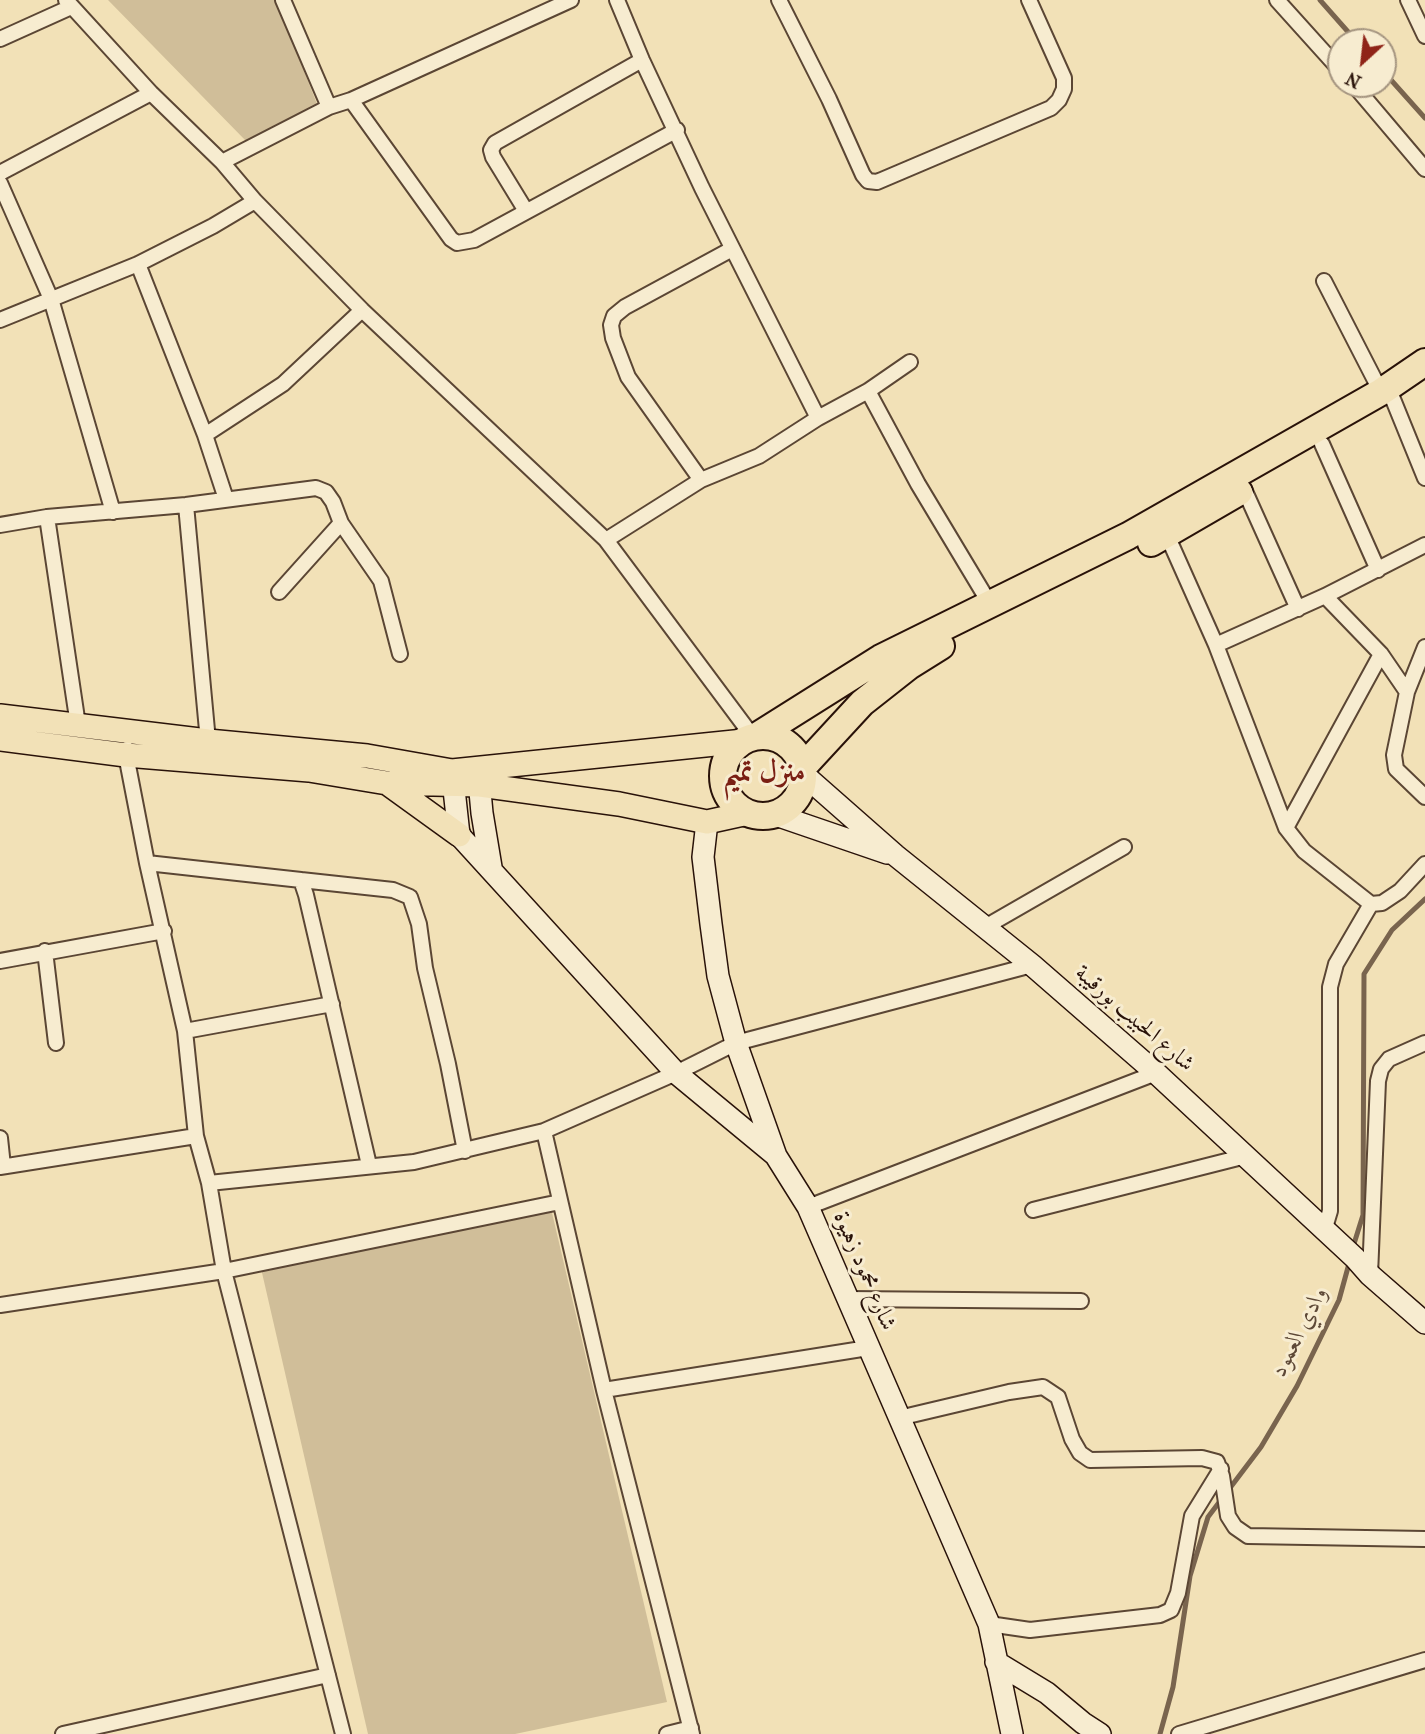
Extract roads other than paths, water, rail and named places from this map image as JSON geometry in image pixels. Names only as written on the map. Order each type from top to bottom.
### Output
[{"type":"highway","points":[[802,771],[821,745],[862,703],[885,683],[934,649],[1017,611],[1167,535],[1322,444],[1425,362]]},
{"type":"highway","points":[[751,738],[769,736],[790,747],[798,757],[802,783],[795,800],[789,806],[761,813],[737,806],[724,785],[723,772],[726,759],[734,749],[751,738],[881,658],[1128,536],[1388,394],[1425,384]]},
{"type":"main road","points":[[0,716],[78,725],[129,744],[387,783],[479,778],[751,738]]},
{"type":"main road","points":[[0,738],[129,744],[208,741],[367,756],[452,778]]},
{"type":"main road","name":"شارع الحبيب بورقيبة","points":[[802,771],[895,855],[1032,965],[1156,1073],[1370,1275],[1425,1323]]},
{"type":"main road","points":[[452,778],[460,835]]},
{"type":"main road","points":[[479,778],[707,822],[761,813]]},
{"type":"main road","points":[[479,778],[491,867]]},
{"type":"main road","points":[[387,783],[460,835],[676,1073],[776,1156]]},
{"type":"main road","name":"شارع الحبيب بورقيبة","points":[[761,813],[895,855]]},
{"type":"main road","name":"شارع محمود زهيوة","points":[[707,822],[703,858],[710,924],[718,976],[736,1043],[776,1156],[808,1208],[989,1624],[1012,1734]]},
{"type":"main road","points":[[996,1662],[1046,1693],[1100,1734]]},
{"type":"street","points":[[283,0],[329,107]]},
{"type":"street","points":[[222,162],[329,107],[351,100],[571,0]]},
{"type":"street","points":[[617,0],[642,60],[732,249],[818,418]]},
{"type":"street","points":[[782,1],[863,175],[868,181],[877,182],[1051,108],[1059,100],[1064,89],[1064,78],[1029,0]]},
{"type":"street","points":[[1277,0],[1327,55]]},
{"type":"street","points":[[1408,0],[1425,36]]},
{"type":"street","points":[[0,39],[68,4],[151,93],[222,162],[254,201],[362,310],[394,337],[606,540],[751,738]]},
{"type":"street","points":[[526,211],[493,157],[491,150],[495,143],[642,60]]},
{"type":"street","points":[[0,173],[151,93]]},
{"type":"street","points":[[1365,98],[1425,169]]},
{"type":"street","points":[[351,100],[451,239],[457,243],[474,240],[677,130]]},
{"type":"street","points":[[0,183],[51,299],[113,512]]},
{"type":"street","points":[[0,320],[138,264],[213,226],[254,201]]},
{"type":"street","points":[[701,480],[628,377],[613,338],[611,325],[614,316],[625,307],[732,249]]},
{"type":"street","points":[[138,264],[205,435],[226,499]]},
{"type":"street","points":[[1324,281],[1388,394],[1425,478]]},
{"type":"street","points":[[205,435],[283,384],[362,310]]},
{"type":"street","points":[[606,540],[701,480],[759,456],[818,418],[868,391],[910,362]]},
{"type":"street","points":[[868,391],[918,484],[990,604]]},
{"type":"street","points":[[1322,444],[1378,570]]},
{"type":"street","points":[[0,524],[47,517],[186,505],[316,488],[326,492],[333,502],[341,523],[381,581],[400,654]]},
{"type":"street","points":[[1244,489],[1298,608]]},
{"type":"street","points":[[186,505],[208,741]]},
{"type":"street","points":[[47,517],[78,725]]},
{"type":"street","points":[[279,592],[341,523]]},
{"type":"street","points":[[1167,535],[1216,645],[1286,828],[1304,851],[1371,904],[1382,902],[1400,891],[1425,864]]},
{"type":"street","points":[[1216,645],[1325,596],[1425,545]]},
{"type":"street","points":[[1325,596],[1381,654],[1407,692]]},
{"type":"street","points":[[1425,647],[1407,692],[1394,755],[1396,769],[1425,797]]},
{"type":"street","points":[[1286,828],[1381,654]]},
{"type":"street","points":[[129,744],[147,863],[185,1031],[196,1136],[209,1184],[223,1271],[344,1734]]},
{"type":"street","points":[[985,927],[1124,847]]},
{"type":"street","points":[[147,863],[393,890],[410,897],[417,912],[425,968],[449,1064],[464,1152]]},
{"type":"street","points":[[301,880],[369,1165]]},
{"type":"street","points":[[1326,1233],[1330,1211],[1330,987],[1336,964],[1371,904]]},
{"type":"street","points":[[0,959],[164,931]]},
{"type":"street","points":[[45,951],[56,1043]]},
{"type":"street","points":[[209,1184],[414,1162],[464,1152],[544,1130],[676,1073],[736,1043],[1032,965]]},
{"type":"street","points":[[185,1031],[332,1004]]},
{"type":"street","points":[[1370,1275],[1378,1081],[1381,1069],[1389,1059],[1425,1043]]},
{"type":"street","points":[[808,1208],[1156,1073]]},
{"type":"street","points":[[544,1130],[604,1390],[692,1731],[667,1734]]},
{"type":"street","points":[[0,1138],[1,1167],[196,1136]]},
{"type":"street","points":[[1033,1210],[1246,1156]]},
{"type":"street","points":[[0,1305],[223,1271],[560,1202]]},
{"type":"street","points":[[847,1299],[1081,1301]]},
{"type":"street","points":[[604,1390],[868,1348]]},
{"type":"street","points":[[899,1418],[1009,1392],[1043,1387],[1058,1397],[1080,1453],[1090,1460],[1210,1459],[1217,1462],[1228,1516],[1235,1527],[1248,1536],[1425,1539]]},
{"type":"street","points":[[989,1624],[1030,1630],[1160,1615],[1171,1609],[1178,1594],[1192,1516],[1221,1472]]},
{"type":"street","points":[[1183,1733],[1425,1660]]},
{"type":"street","points":[[63,1734],[121,1728],[328,1675]]},
{"type":"waterway","name":"وادي العمود","points":[[1320,0],[1345,28]]},
{"type":"waterway","name":"وادي العمود","points":[[1397,87],[1425,118]]},
{"type":"waterway","name":"وادي العمود","points":[[1353,1247],[1363,1215],[1364,974],[1392,930],[1425,899]]},
{"type":"waterway","name":"وادي العمود","points":[[1160,1734],[1173,1687],[1190,1576],[1208,1517],[1261,1447],[1297,1386],[1339,1300],[1350,1260]]},
{"type":"district","name":"منزل تميم","points":[[764,774]]}]
